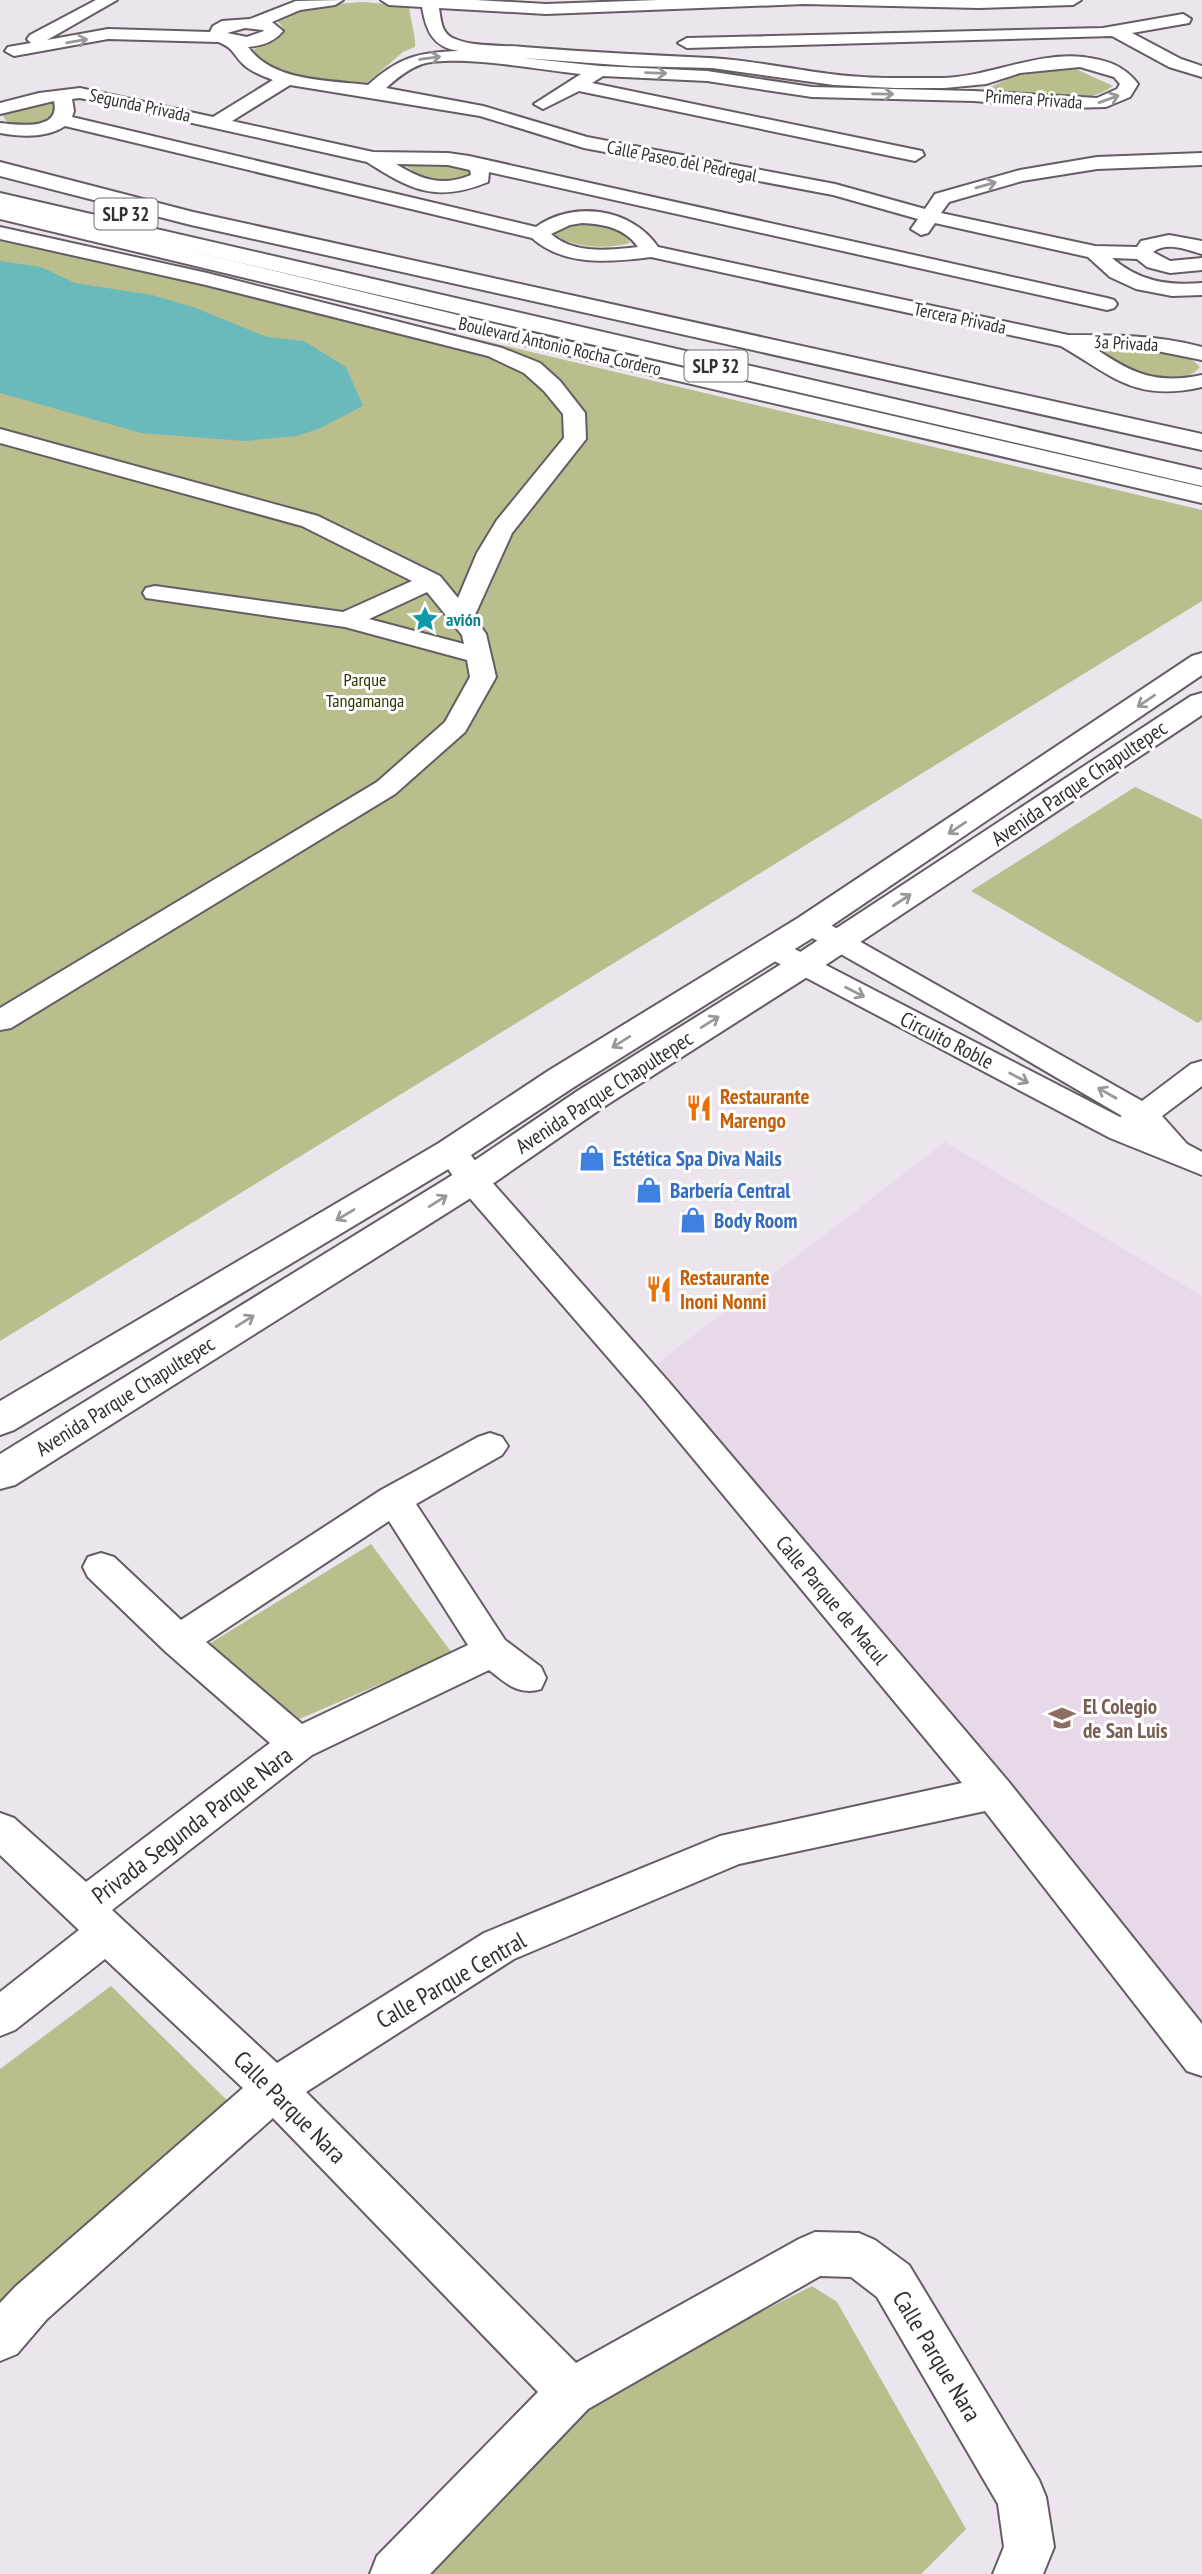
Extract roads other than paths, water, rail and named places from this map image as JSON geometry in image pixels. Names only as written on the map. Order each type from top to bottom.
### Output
[{"type":"main road","points":[[0,169],[191,218],[1202,442]]},
{"type":"main road","name":"SLP 32","points":[[0,186],[1202,457]]},
{"type":"main road","name":"SLP 32","points":[[0,200],[1202,478]]},
{"type":"main road","points":[[74,203],[191,218]]},
{"type":"main road","name":"Boulevard Antonio Rocha Cordero","points":[[0,212],[554,345],[1202,495]]},
{"type":"main road","name":"Avenida Parque Chapultepec","points":[[825,933],[1202,662]]},
{"type":"main road","name":"Avenida Parque Chapultepec","points":[[0,1420],[603,1091],[788,957],[1202,702]]},
{"type":"main road","name":"Avenida Parque Chapultepec","points":[[0,1474],[462,1166]]},
{"type":"street","points":[[37,19],[74,0]]},
{"type":"street","points":[[7,55],[108,34],[176,31],[261,40],[274,32],[268,26],[254,23],[296,6],[335,0]]},
{"type":"street","points":[[388,0],[546,9],[799,0]]},
{"type":"street","points":[[810,0],[979,3],[1073,0]]},
{"type":"street","points":[[1165,0],[1184,19],[1202,29]]},
{"type":"street","points":[[7,55],[113,3]]},
{"type":"street","name":"Primera Privada","points":[[372,91],[394,71],[431,57],[460,57],[600,71],[707,76],[812,92],[974,96],[1065,103],[1100,103],[1124,93],[1129,84],[1120,73],[1103,66],[1080,62],[1017,68],[986,79],[895,83],[834,80],[712,63],[631,61],[494,50],[453,45],[443,40],[434,29],[430,3]]},
{"type":"street","points":[[108,34],[133,19],[176,31]]},
{"type":"street","points":[[673,43],[1115,31],[1184,19]]},
{"type":"street","points":[[1115,31],[1175,63],[1202,72]]},
{"type":"street","name":"Calle Paseo del Pedregal","points":[[226,36],[257,67],[287,79],[483,111],[584,142],[835,190],[928,216],[1095,252],[1143,253],[1148,245],[1164,241],[1183,242],[1201,257]]},
{"type":"street","points":[[543,104],[600,71]]},
{"type":"street","name":"Segunda Privada","points":[[218,122],[287,79]]},
{"type":"street","points":[[576,85],[915,155]]},
{"type":"street","points":[[61,95],[66,107],[64,120]]},
{"type":"street","name":"Segunda Privada","points":[[0,109],[13,103],[61,95],[97,95],[373,158]]},
{"type":"street","points":[[0,128],[38,129],[64,120],[539,234],[548,245],[591,254],[651,251],[647,242],[636,231],[614,221],[570,218],[547,226],[539,234]]},
{"type":"street","points":[[584,187],[629,152]]},
{"type":"street","points":[[373,158],[419,185],[447,189],[461,188],[481,178],[479,167],[469,162]]},
{"type":"street","points":[[373,158],[448,159],[469,162],[1107,304]]},
{"type":"street","points":[[852,295],[890,254],[920,231],[942,198],[1020,176],[1097,163],[1202,159]]},
{"type":"street","points":[[584,187],[586,218]]},
{"type":"street","points":[[0,233],[207,279],[407,329],[495,352],[532,368],[552,386],[574,414],[575,439],[553,468],[530,491],[499,533],[461,618]]},
{"type":"street","name":"Tercera Privada","points":[[651,251],[1068,341]]},
{"type":"street","points":[[1095,252],[1106,266],[1130,282],[1182,292],[1202,289]]},
{"type":"street","points":[[1068,341],[1130,282]]},
{"type":"street","name":"3a Privada","points":[[1068,341],[1176,346],[1202,354]]},
{"type":"street","name":"3a Privada","points":[[1068,341],[1116,373],[1150,383],[1187,385],[1202,381]]},
{"type":"street","points":[[0,436],[310,522],[431,581],[474,634],[483,677],[456,726],[386,788],[0,1021]]},
{"type":"street","points":[[346,620],[431,581]]},
{"type":"street","points":[[155,593],[346,620],[478,655]]},
{"type":"street","name":"Circuito Roble","points":[[825,933],[1190,1159]]},
{"type":"street","name":"Circuito Roble","points":[[788,957],[1132,1123]]},
{"type":"street","points":[[1132,1123],[1202,1071]]},
{"type":"street","name":"Calle Parque de Macul","points":[[462,1166],[656,1390],[995,1793],[1202,2057]]},
{"type":"street","points":[[179,1641],[394,1500],[490,1446]]},
{"type":"street","points":[[394,1500],[492,1651],[527,1678]]},
{"type":"street","name":"Privada Segunda Parque Nara","points":[[101,1567],[179,1641],[299,1744]]},
{"type":"street","name":"Privada Segunda Parque Nara","points":[[0,2017],[96,1920],[299,1744],[492,1651]]},
{"type":"street","name":"Calle Parque Central","points":[[0,2338],[31,2303],[274,2089],[499,1947],[734,1848],[995,1793]]},
{"type":"street","name":"Calle Parque Nara","points":[[0,1830],[274,2089],[571,2392]]},
{"type":"street","name":"Calle Parque Nara","points":[[394,2574],[571,2392],[815,2254],[859,2255],[892,2281],[1022,2497],[1029,2547],[1018,2574]]},
{"type":"water","points":[[0,261],[41,267],[75,283],[152,295],[193,307],[267,337],[304,341],[346,367],[363,406],[318,429],[296,436],[245,441],[141,433],[0,393]]},
{"type":"place","name":"avión","points":[[425,619]]},
{"type":"place","name":"Restaurante Marengo","points":[[699,1108]]},
{"type":"place","name":"Estética Spa Diva Nails","points":[[592,1158]]},
{"type":"place","name":"Barbería Central","points":[[649,1190]]},
{"type":"place","name":"Body Room","points":[[693,1220]]},
{"type":"place","name":"Restaurante Inoni Nonni","points":[[659,1289]]},
{"type":"place","name":"El Colegio de San Luis","points":[[1062,1718]]},
{"type":"park label","name":"Parque Tangamanga","points":[[365,689]]}]
